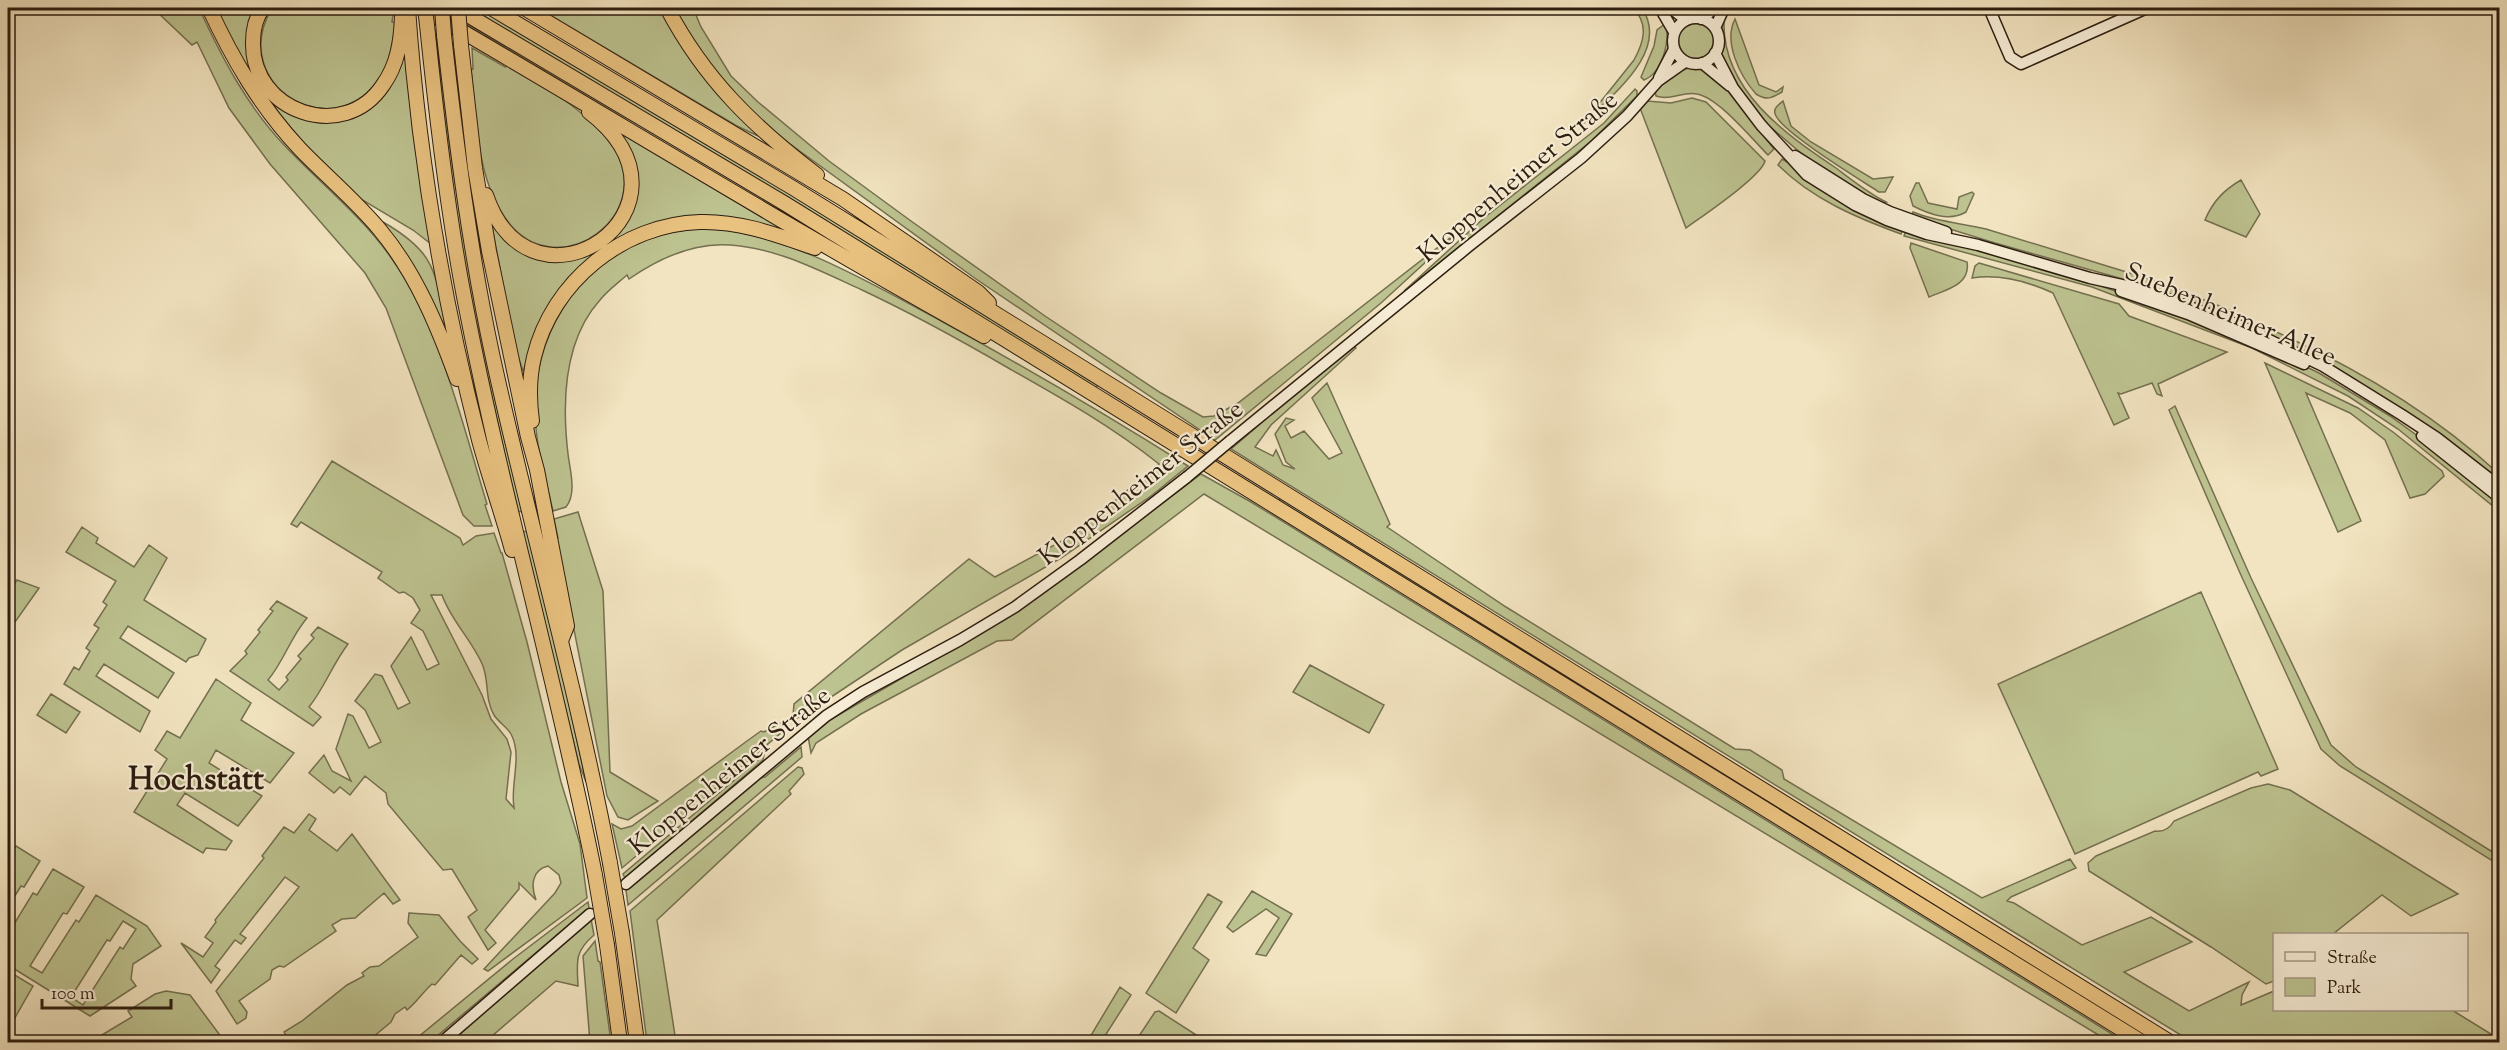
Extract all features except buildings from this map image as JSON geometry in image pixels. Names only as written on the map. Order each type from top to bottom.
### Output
[{"type":"highway","points":[[209,8],[229,51],[256,96],[299,148],[368,216],[397,252],[440,333],[507,515],[535,606],[561,713],[595,875],[608,945],[620,1042]]},
{"type":"highway","points":[[263,8],[253,36],[254,59],[258,71],[278,99],[298,111],[318,116],[345,112],[358,107],[382,87],[397,55],[406,10]]},
{"type":"highway","points":[[424,8],[452,231],[507,515]]},
{"type":"highway","points":[[424,8],[566,90],[837,255],[994,342],[1033,357]]},
{"type":"highway","points":[[442,8],[454,128],[478,280],[610,863],[637,1042]]},
{"type":"highway","points":[[457,8],[475,168],[503,325],[537,471],[567,626],[561,641]]},
{"type":"highway","points":[[457,8],[744,179],[2142,1042]]},
{"type":"highway","points":[[491,8],[724,147],[2170,1042]]},
{"type":"highway","points":[[524,8],[843,199],[978,292],[1012,325]]},
{"type":"highway","points":[[667,8],[686,43],[720,88],[751,120],[826,182],[843,199]]},
{"type":"highway","points":[[406,10],[432,215],[452,322],[480,444]]},
{"type":"highway","points":[[475,168],[498,222],[510,236],[523,245],[544,254],[568,255],[582,252],[605,239],[619,224],[626,210],[631,192],[630,167],[622,147],[612,134],[566,90]]},
{"type":"highway","points":[[537,471],[530,384],[535,351],[546,322],[562,296],[581,274],[604,254],[624,242],[654,230],[687,223],[709,222],[753,228],[837,255]]},
{"type":"main road","points":[[1660,8],[1674,32],[1674,49],[1685,62],[1701,63],[1715,53],[1719,41],[1715,28],[1701,19]]},
{"type":"main road","points":[[1671,8],[1686,20]]},
{"type":"main road","points":[[1674,32],[1686,20],[1701,19],[1715,8]]},
{"type":"main road","points":[[1715,28],[1724,8]]},
{"type":"main road","points":[[1989,8],[2010,57],[2021,64],[2147,8]]},
{"type":"main road","name":"Kloppenheimer Straße","points":[[1658,81],[1674,49]]},
{"type":"main road","name":"Suebenheimer Allee","points":[[1715,53],[1733,88],[1761,124],[1807,175],[1855,205],[1906,227],[1978,245],[2090,278],[2140,289],[2195,308],[2292,350],[2438,438],[2499,487]]},
{"type":"main road","name":"Kloppenheimer Straße","points":[[626,884],[826,716],[863,692],[960,640],[1015,607],[1089,554],[1608,135],[1658,81],[1685,62]]},
{"type":"main road","name":"Suebenheimer Allee","points":[[1701,63],[1733,88]]},
{"type":"main road","name":"Suebenheimer Allee","points":[[2090,278],[2252,340],[2339,382],[2423,436],[2499,498]]},
{"type":"main road","points":[[442,1042],[590,914]]},
{"type":"green space","points":[[153,8],[199,8],[226,63],[247,98],[271,131],[368,229],[392,259],[424,315],[437,346],[459,409],[492,526],[474,526],[463,515],[386,308],[365,273],[270,164],[229,108],[197,42],[192,45]]},
{"type":"green space","points":[[216,8],[258,8],[250,29],[277,103],[350,116],[404,48],[431,244],[413,230],[354,195],[286,126],[249,74]]},
{"type":"green space","points":[[272,8],[394,8],[392,22],[396,23],[394,36],[381,76],[361,97],[338,107],[314,107],[292,99],[274,83],[263,62],[262,36]]},
{"type":"green space","points":[[430,8],[436,8],[475,29],[823,238]]},
{"type":"green space","points":[[468,8],[480,8],[737,161],[1098,384],[1096,388],[727,161]]},
{"type":"green space","points":[[538,8],[661,8],[678,40],[698,70],[758,136],[737,126]]},
{"type":"green space","points":[[672,8],[693,8],[701,27],[731,76],[758,102],[829,161],[1045,316],[1161,393],[1203,417],[1214,416],[1238,403],[1464,227],[1381,303],[1215,440],[976,279],[768,128],[719,80]]},
{"type":"green space","points":[[1633,8],[1642,8],[1649,24],[1649,41],[1643,57],[1621,87],[1582,125],[1634,60],[1642,40],[1643,27]]},
{"type":"green space","points":[[1722,18],[1726,46],[1733,68],[1745,89],[1760,108],[1797,140],[1886,202],[1878,203],[1809,160],[1761,119],[1743,95],[1721,55]]},
{"type":"green space","points":[[1735,19],[1759,85],[1776,92],[1783,87],[1782,92],[1772,97],[1763,97],[1756,94],[1744,78],[1732,48],[1732,28]]},
{"type":"green space","points":[[1696,23],[1709,28],[1714,41],[1709,54],[1696,59],[1683,54],[1678,41],[1683,28]]},
{"type":"green space","points":[[1665,24],[1667,39],[1664,55],[1656,71],[1644,80],[1641,77],[1654,46],[1657,30]]},
{"type":"green space","points":[[432,29],[438,31],[449,139],[463,234],[523,511],[518,512],[471,304],[453,196]]},
{"type":"green space","points":[[472,48],[505,67],[510,65],[566,101],[592,122],[613,147],[624,172],[623,196],[613,217],[597,234],[576,244],[553,247],[530,241],[509,223],[498,206],[484,170],[471,70],[473,69]]},
{"type":"green space","points":[[1689,68],[1703,70],[1728,91],[1774,149],[1768,155],[1725,111],[1706,97],[1692,93],[1666,97],[1656,96],[1655,91],[1676,72]]},
{"type":"green space","points":[[1635,89],[1637,96],[1590,142],[1404,291],[1484,218],[1604,123]]},
{"type":"green space","points":[[1692,98],[1706,102],[1765,161],[1753,177],[1686,228],[1640,108],[1647,101],[1671,103]]},
{"type":"green space","points":[[1783,101],[1791,126],[1811,142],[1873,179],[1893,177],[1885,192],[1879,192],[1793,134],[1775,114],[1776,107]]},
{"type":"green space","points":[[614,128],[791,235],[709,217],[596,256],[531,351],[523,371],[515,347],[491,221],[514,244],[587,254],[606,244],[615,236],[629,215],[622,140]]},
{"type":"green space","points":[[1782,159],[1903,229],[1901,234],[1820,198],[1778,165]]},
{"type":"green space","points":[[2241,180],[2260,214],[2246,237],[2205,220],[2220,197]]},
{"type":"green space","points":[[1916,183],[1919,183],[1928,203],[1957,209],[1959,197],[1972,192],[1974,194],[1966,212],[1953,216],[1939,216],[1913,206],[1910,196]]},
{"type":"green space","points":[[1913,212],[1986,229],[2156,281],[2232,311],[2219,312],[2144,285],[1911,217]]},
{"type":"green space","points":[[383,222],[401,233],[424,254],[435,278],[446,329],[414,267]]},
{"type":"green space","points":[[701,228],[732,231],[763,238],[794,248],[855,275],[1035,374],[1188,466],[1151,496],[1061,558],[902,650],[797,718],[793,716],[794,704],[969,559],[995,577],[1075,534],[1159,464],[1123,437],[1068,402],[956,338],[881,299],[814,268],[765,251],[730,245],[703,246],[677,253],[629,279],[627,275],[603,296],[588,316],[572,353],[566,394],[565,414],[572,482],[571,495],[566,507],[553,511],[537,439],[536,386],[541,359],[562,309],[578,287],[597,268],[619,252],[658,235]]},
{"type":"green space","points":[[1906,230],[2060,272],[2153,304],[2284,356],[2319,373],[2390,416],[2444,455],[2499,502],[2499,511],[2398,429],[2348,396],[2252,348],[2092,287],[1904,236]]},
{"type":"green space","points":[[1911,243],[1967,262],[1965,276],[1955,286],[1929,297],[1910,248]]},
{"type":"green space","points":[[1979,263],[2119,304],[2129,316],[2227,352],[2158,384],[2162,396],[2157,394],[2152,383],[2121,394],[2118,393],[2129,418],[2114,425],[2053,293],[2014,280],[1993,277],[1972,278],[1975,266]]},
{"type":"green space","points":[[2263,326],[2357,372],[2417,409],[2473,451],[2499,474],[2499,484],[2322,363],[2258,329]]},
{"type":"green space","points":[[1353,344],[1356,348],[1271,425],[1255,447],[1273,456],[1276,450],[1283,465],[1295,469],[1286,462],[1275,434],[1286,418],[1294,420],[1285,426],[1291,438],[1304,431],[1329,459],[1342,453],[1312,398],[1327,383],[1390,524],[1387,527],[1506,607],[1735,749],[1750,750],[1782,770],[1784,779],[1982,898],[2070,859],[2076,868],[2011,897],[2007,901],[2014,903],[2082,945],[2151,917],[2192,942],[2124,972],[2189,1011],[2249,982],[2242,995],[2241,1005],[2273,991],[2273,1011],[2454,1011],[2499,1039],[2499,1042],[2192,1042],[1231,449]]},
{"type":"green space","points":[[2265,363],[2358,408],[2393,432],[2442,471],[2444,476],[2425,494],[2410,498],[2385,440],[2350,413],[2306,393],[2361,521],[2338,532]]},
{"type":"green space","points":[[2175,406],[2251,578],[2331,745],[2356,767],[2499,856],[2499,865],[2340,766],[2321,749],[2240,573],[2169,410]]},
{"type":"green space","points":[[332,461],[460,538],[463,545],[476,536],[494,533],[502,553],[527,642],[561,782],[580,844],[587,898],[488,971],[484,969],[555,893],[561,883],[559,875],[548,866],[538,871],[533,885],[536,900],[519,883],[519,889],[485,930],[496,943],[488,950],[468,917],[477,910],[452,869],[443,870],[388,804],[386,793],[365,776],[350,795],[340,787],[334,793],[309,773],[324,755],[332,771],[351,781],[336,749],[348,714],[353,716],[369,748],[381,742],[365,710],[355,701],[375,674],[382,676],[398,709],[410,703],[391,666],[411,637],[427,670],[439,664],[423,631],[411,623],[420,610],[413,598],[404,592],[399,593],[378,578],[382,572],[301,522],[297,527],[291,524]],"holes":[[[431,595],[442,595],[483,666],[491,709],[498,721],[509,730],[515,744],[514,808],[506,799],[511,752],[507,739],[491,719],[482,695]]]},
{"type":"green space","points":[[1201,474],[1251,502],[2125,1042],[2110,1042],[1204,494],[1012,640],[997,641],[861,714],[816,743],[811,753],[808,736],[828,721],[1018,611]]},
{"type":"green space","points":[[1281,497],[2160,1042],[2153,1042],[1278,501]]},
{"type":"green space","points":[[578,512],[603,591],[610,772],[658,801],[628,820],[618,817],[607,796],[556,539],[558,538],[554,519]]},
{"type":"green space","points":[[82,527],[98,538],[96,543],[134,567],[149,545],[167,558],[144,600],[206,639],[198,655],[189,658],[186,662],[128,626],[120,638],[174,673],[158,698],[104,664],[96,676],[150,711],[140,732],[64,684],[74,667],[79,670],[90,651],[86,648],[99,628],[94,625],[107,605],[103,602],[116,581],[66,552]]},
{"type":"green space","points":[[527,531],[556,644],[586,782],[579,764],[523,532]]},
{"type":"green space","points":[[17,580],[39,588],[8,632],[8,593]]},
{"type":"green space","points":[[2201,592],[2278,769],[2261,776],[2258,772],[2075,854],[1998,684]]},
{"type":"green space","points":[[277,601],[307,618],[268,680],[279,690],[288,680],[286,677],[301,659],[298,656],[314,638],[311,635],[318,627],[348,644],[309,707],[321,717],[313,726],[230,671],[247,654],[245,651],[260,632],[258,630],[273,611],[270,609]]},
{"type":"green space","points":[[1310,665],[1384,705],[1369,733],[1293,692]]},
{"type":"green space","points":[[216,679],[251,703],[241,720],[294,753],[270,783],[216,750],[209,763],[262,796],[238,826],[185,793],[177,805],[232,841],[226,850],[206,848],[203,853],[134,812],[167,759],[155,750],[167,731],[180,738]]},
{"type":"green space","points":[[51,694],[80,712],[66,733],[37,715]]},
{"type":"green space","points":[[780,723],[788,727],[622,868],[612,824],[621,829],[632,826],[761,731],[764,732]]},
{"type":"green space","points":[[801,747],[802,757],[628,905],[626,890],[757,778],[765,777]]},
{"type":"green space","points":[[764,755],[763,760],[625,878],[623,874]]},
{"type":"green space","points":[[798,767],[802,768],[804,774],[789,791],[791,794],[657,920],[676,1042],[647,1042],[630,911]]},
{"type":"green space","points":[[2268,784],[2290,790],[2458,894],[2411,916],[2382,895],[2334,933],[2273,933],[2273,981],[2266,984],[2089,871],[2088,863],[2096,856],[2155,831],[2168,828],[2174,821],[2251,788]]},
{"type":"green space","points":[[309,814],[316,819],[309,830],[337,851],[352,834],[400,900],[393,904],[384,893],[355,918],[342,919],[332,925],[336,931],[284,967],[279,966],[272,970],[270,979],[239,1001],[247,1012],[246,1018],[237,1024],[216,991],[299,887],[285,877],[240,934],[246,938],[241,944],[235,940],[215,966],[220,970],[211,983],[181,943],[203,957],[213,943],[205,937],[216,922],[215,920],[264,858],[262,856],[284,827],[294,833]]},
{"type":"green space","points":[[16,846],[40,861],[8,907],[8,849],[12,852]]},
{"type":"green space","points":[[53,869],[84,887],[67,914],[63,913],[30,966],[42,973],[76,920],[79,922],[96,895],[147,926],[161,946],[133,964],[131,979],[136,986],[90,1016],[8,965],[8,934],[33,893],[37,895]],"holes":[[[123,921],[136,929],[123,949],[120,947],[83,1005],[71,997],[107,940],[110,941]]]},
{"type":"green space","points":[[1252,891],[1292,914],[1266,956],[1256,954],[1279,918],[1266,909],[1233,932],[1227,927]]},
{"type":"green space","points":[[1208,894],[1222,902],[1193,948],[1209,960],[1176,1013],[1146,993]]},
{"type":"green space","points":[[588,902],[589,908],[430,1042],[412,1042],[513,959]]},
{"type":"green space","points":[[409,913],[439,915],[478,959],[472,964],[461,955],[435,985],[432,984],[407,1010],[405,1007],[395,1014],[391,1022],[367,1042],[271,1042],[277,1038],[279,1041],[286,1035],[284,1032],[302,1021],[347,985],[364,976],[362,973],[370,967],[379,966],[418,937],[408,923]]},
{"type":"green space","points":[[591,919],[594,935],[583,947],[578,958],[578,986],[556,981],[485,1042],[448,1042]]},
{"type":"green space","points":[[595,941],[611,1042],[590,1042],[583,956]]},
{"type":"green space","points":[[8,971],[33,986],[8,1030]]},
{"type":"green space","points":[[1120,987],[1131,995],[1101,1042],[1087,1042]]},
{"type":"green space","points":[[166,991],[190,995],[225,1042],[90,1042],[132,1017],[128,1011],[155,994]]},
{"type":"green space","points":[[1159,1011],[1207,1042],[1157,1042],[1144,1035],[1139,1042],[1135,1042],[1155,1012]]},
{"type":"district","name":"Hochstätt","points":[[196,778]]}]
